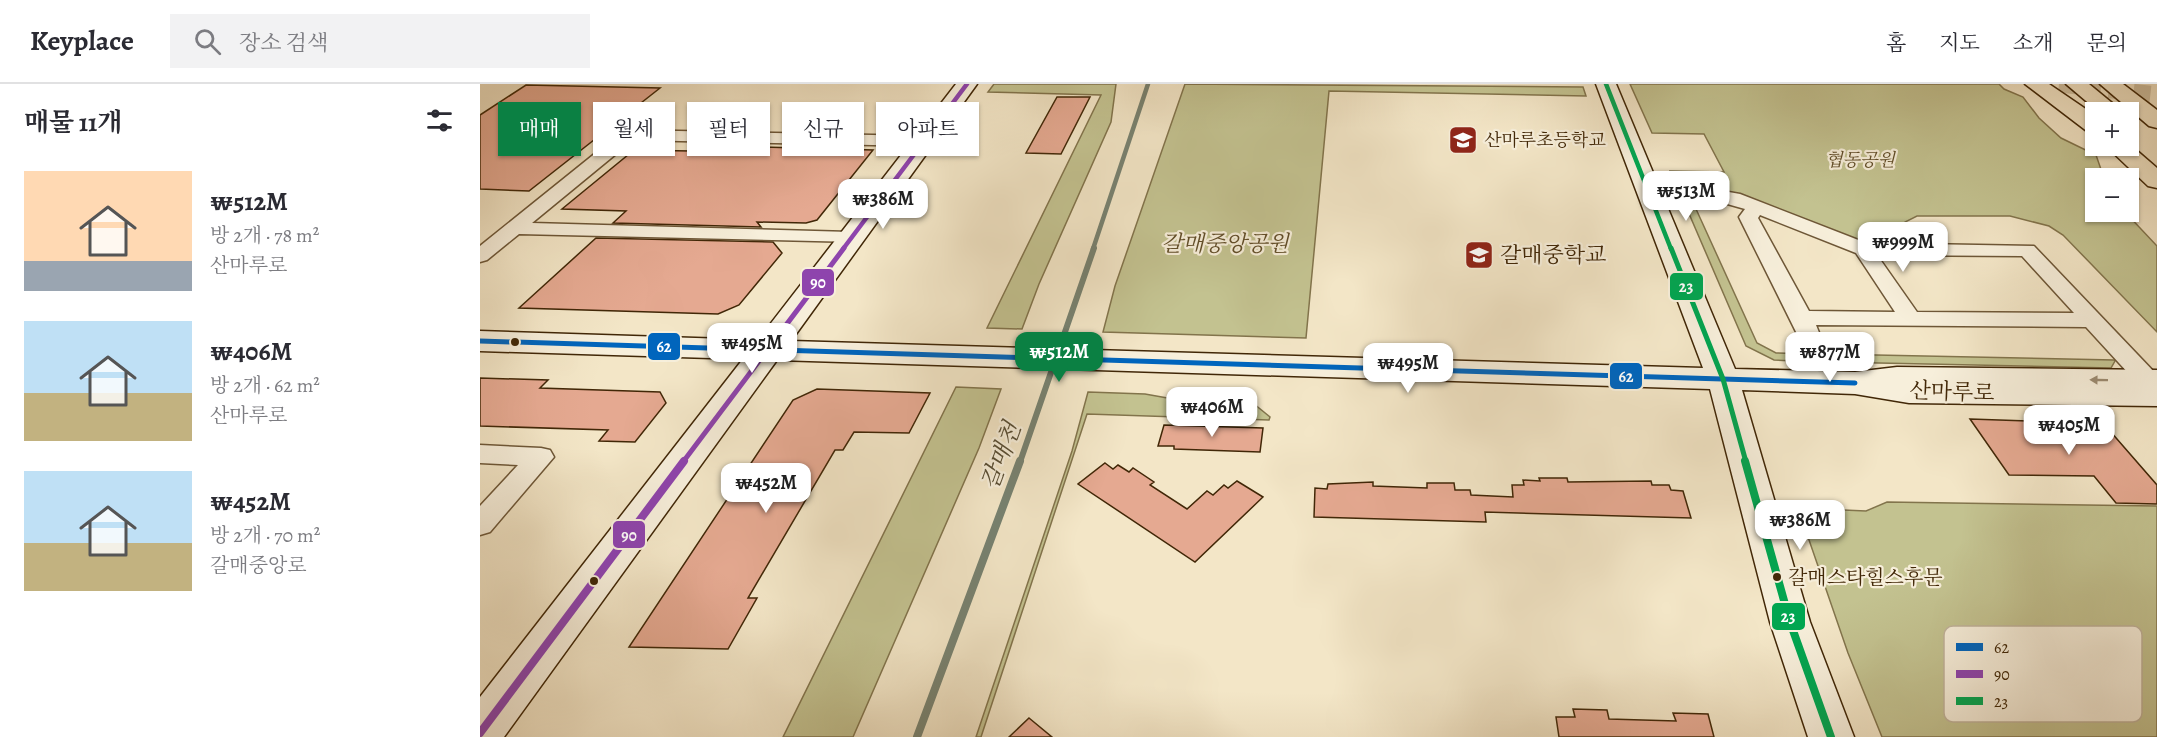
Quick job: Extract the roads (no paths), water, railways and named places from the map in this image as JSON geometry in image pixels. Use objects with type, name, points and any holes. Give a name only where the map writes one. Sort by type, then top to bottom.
[{"type":"highway","points":[[2036,84],[2085,119]]},
{"type":"highway","points":[[2076,84],[2099,102]]},
{"type":"highway","points":[[2110,84],[2157,121]]},
{"type":"highway","points":[[2139,137],[2157,153]]},
{"type":"highway","points":[[2129,156],[2157,181]]},
{"type":"street","points":[[953,102],[967,84]]},
{"type":"street","points":[[1606,84],[1651,191],[1723,379],[1790,622],[1831,737]]},
{"type":"street","points":[[480,256],[629,135],[876,140]]},
{"type":"street","points":[[483,724],[767,350],[911,156]]},
{"type":"street","points":[[1651,191],[1720,194],[1863,249],[2027,250],[2154,386]]},
{"type":"street","points":[[1757,207],[1748,217],[1802,318],[1813,345]]},
{"type":"street","points":[[514,228],[850,238]]},
{"type":"street","points":[[1863,249],[1911,319]]},
{"type":"street","points":[[1802,318],[2091,320]]},
{"type":"street","points":[[480,341],[767,350]]},
{"type":"street","name":"산마루로","points":[[767,350],[1855,383],[1897,378],[2154,386]]},
{"type":"street","points":[[480,454],[541,457],[480,524]]},
{"type":"waterway","name":"갈매천","points":[[1093,249],[1148,84]]},
{"type":"waterway","name":"갈매천","points":[[1020,462],[1094,248]]},
{"type":"waterway","name":"갈매천","points":[[917,737],[1020,461]]},
{"type":"tunnel","points":[[2059,84],[2157,95]]},
{"type":"place","name":"산마루초등학교","points":[[1463,140]]},
{"type":"place","name":"갈매중학교","points":[[1479,255]]},
{"type":"place","name":"갈매스타힐스후문","points":[[1777,577]]},
{"type":"park label","name":"협동공원","points":[[1860,160]]},
{"type":"park label","name":"갈매중앙공원","points":[[1225,244]]}]
